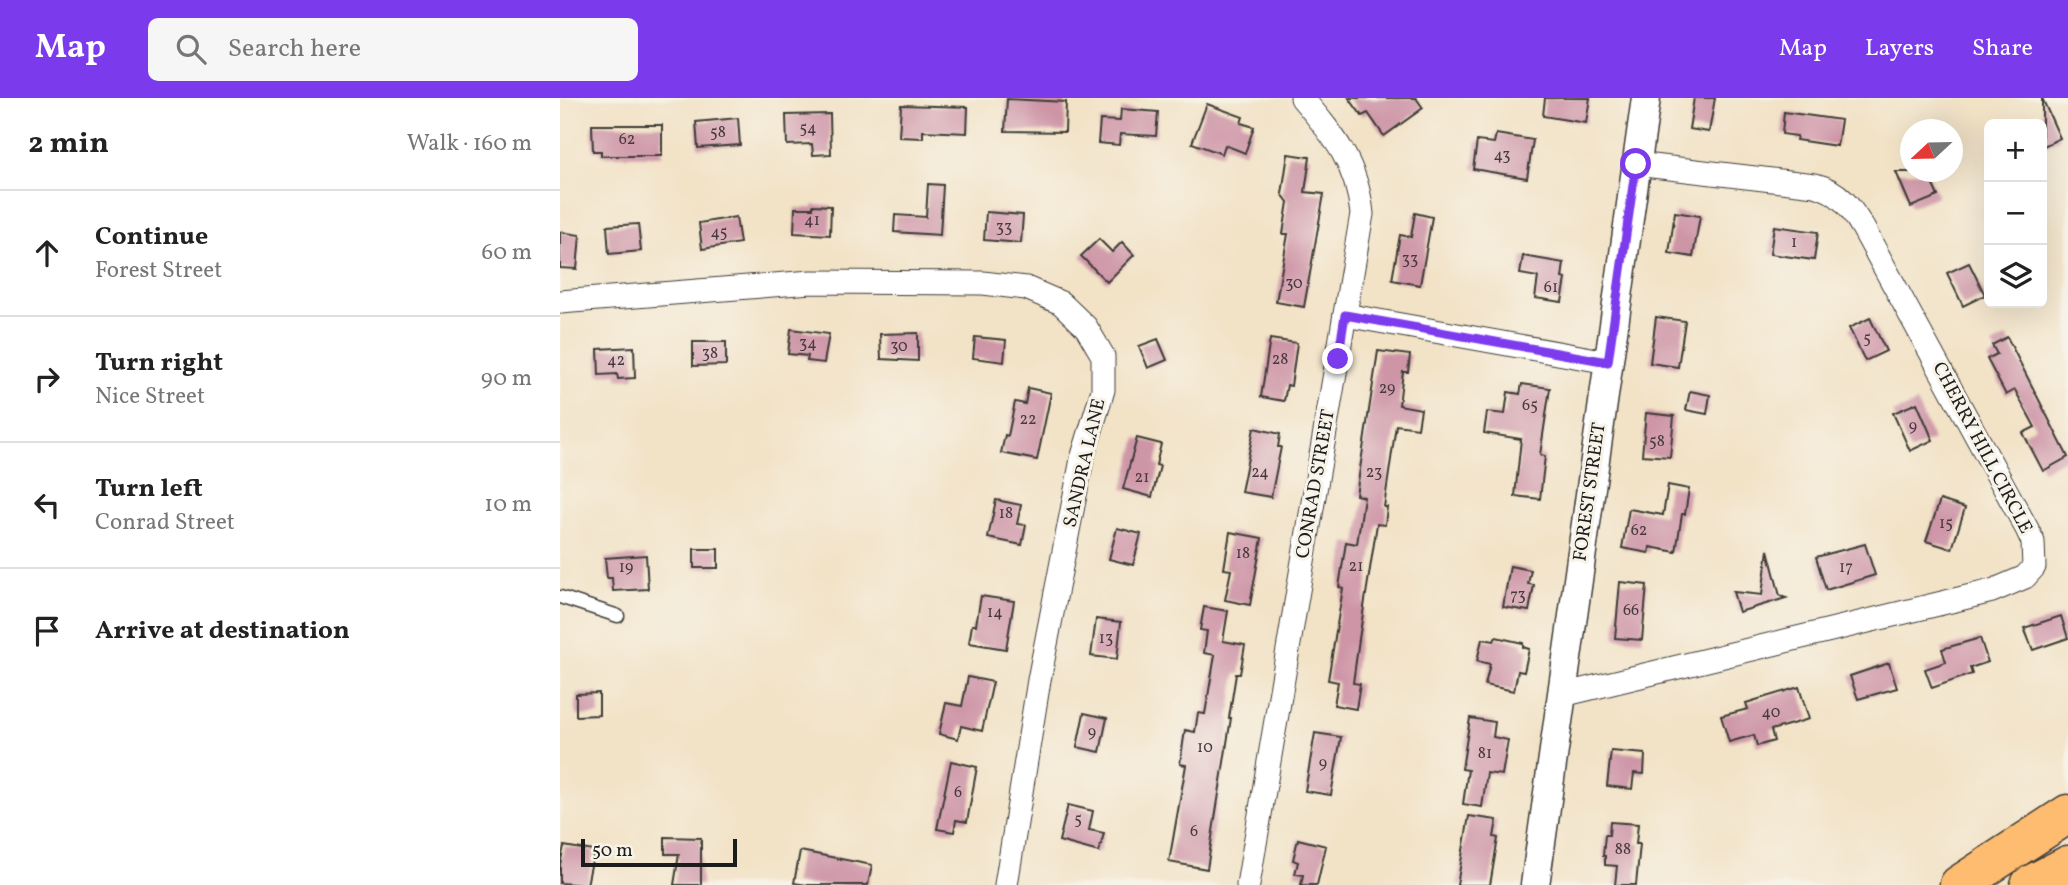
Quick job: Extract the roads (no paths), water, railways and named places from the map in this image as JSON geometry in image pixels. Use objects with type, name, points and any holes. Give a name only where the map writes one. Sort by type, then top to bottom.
[{"type":"highway","points":[[1959,885],[2068,814]]},
{"type":"highway","points":[[2030,885],[2068,864]]},
{"type":"street","name":"CONRAD STREET","points":[[1248,885],[1362,214],[1359,188],[1346,156],[1302,98]]},
{"type":"street","name":"FOREST STREET","points":[[1535,885],[1646,98]]},
{"type":"street","name":"CHERRY HILL CIRCLE","points":[[1562,695],[1992,592],[2025,577],[2034,567],[2033,542],[2027,529],[1863,228],[1839,195],[1832,190],[1815,186],[1636,164]]},
{"type":"street","name":"SANDRA LANE","points":[[560,302],[811,282],[984,283],[1026,288],[1038,293],[1061,303],[1087,327],[1103,356],[1103,390],[1082,459],[1039,680],[1006,885]]},
{"type":"street","points":[[1345,315],[1608,362]]},
{"type":"lane","points":[[560,597],[618,617]]}]
